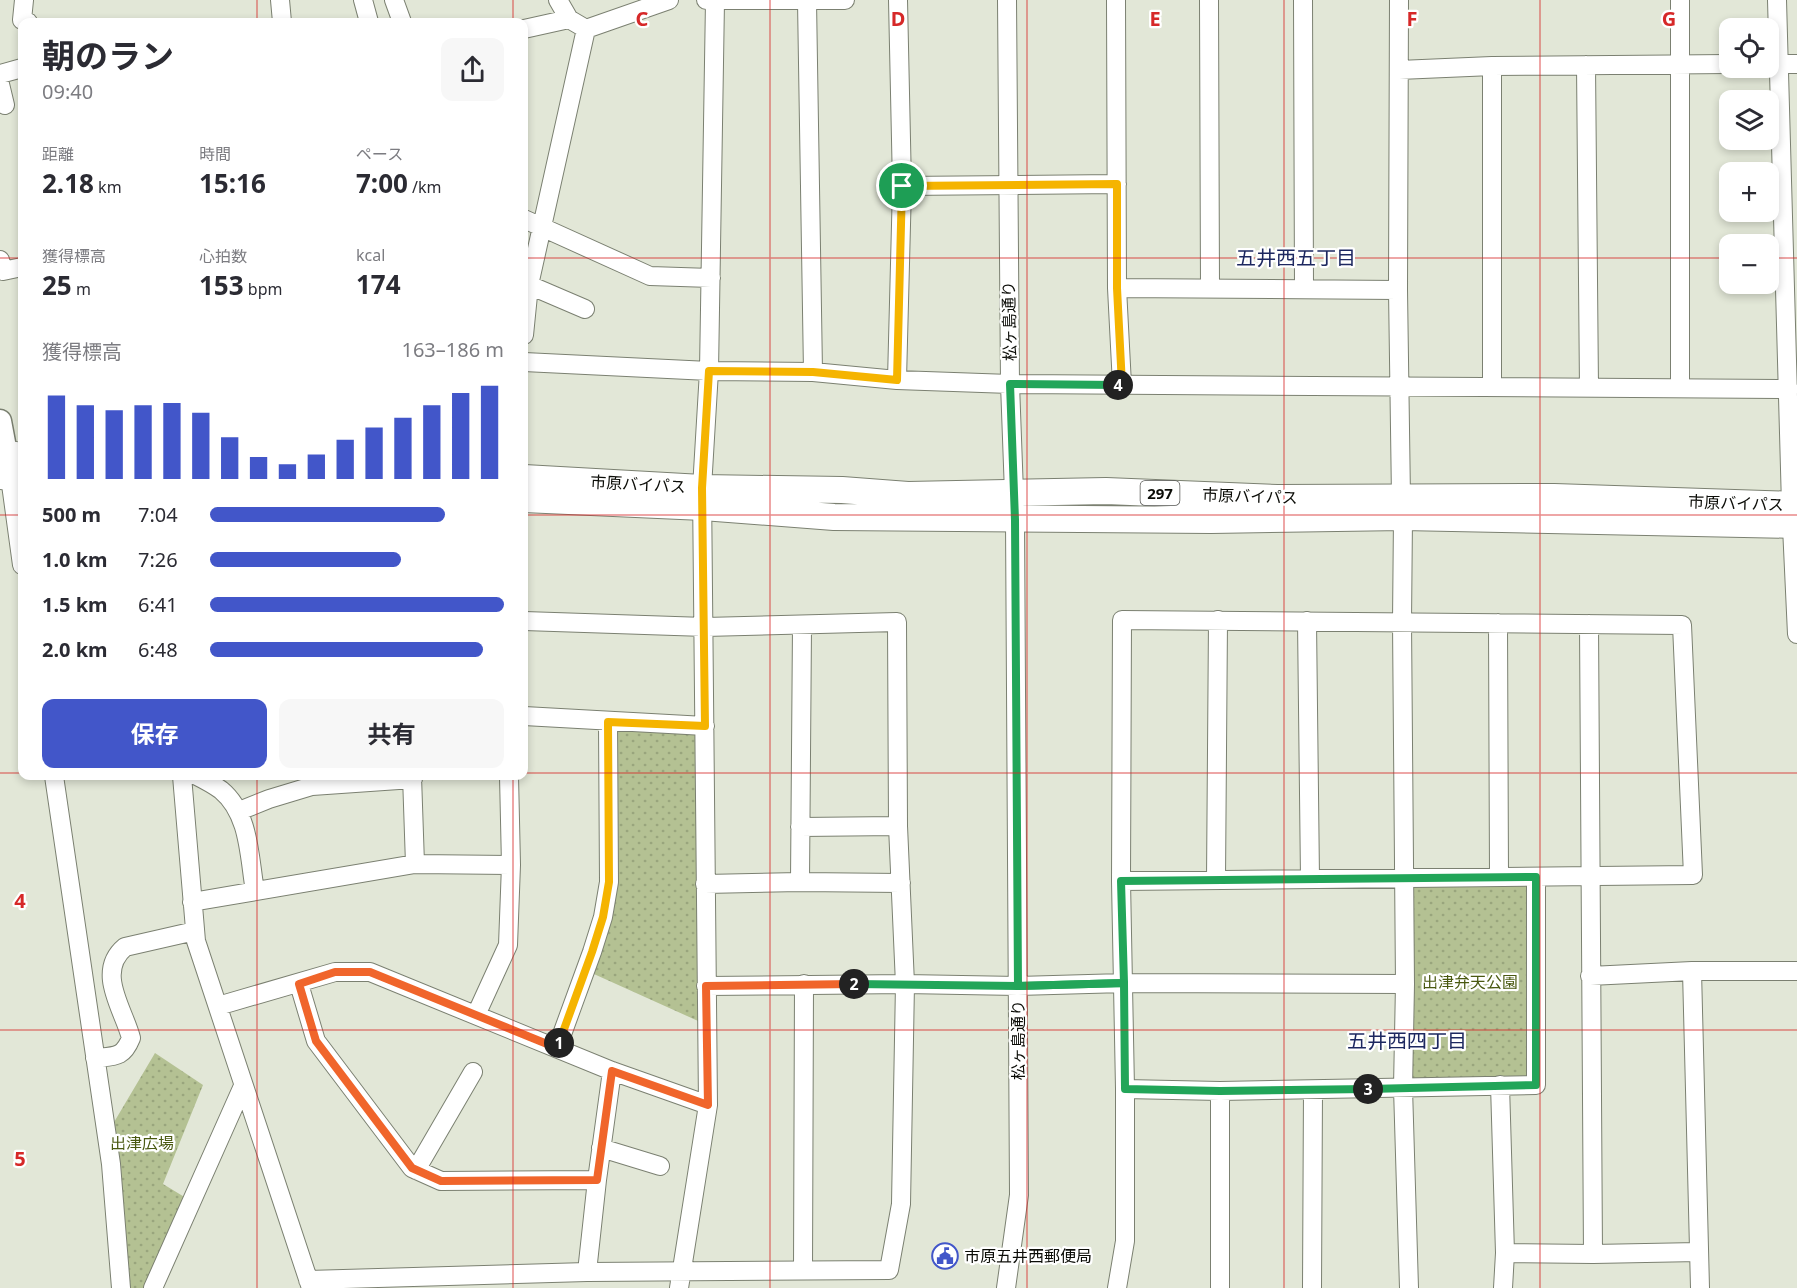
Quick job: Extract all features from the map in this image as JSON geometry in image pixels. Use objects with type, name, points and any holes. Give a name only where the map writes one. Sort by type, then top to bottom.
[{"type":"highway","name":"市原バイパス","points":[[528,478],[703,497],[834,518],[1211,520],[1554,497],[1794,515]]},
{"type":"highway","name":"市原バイパス","points":[[528,499],[703,497],[842,490],[908,495],[1106,491],[1277,498],[1402,508]]},
{"type":"main road","points":[[0,421],[10,466]]},
{"type":"street","points":[[22,18],[24,0]]},
{"type":"street","points":[[280,0],[282,18]]},
{"type":"street","points":[[363,0],[368,18]]},
{"type":"street","points":[[394,0],[401,18]]},
{"type":"street","points":[[558,0],[569,19],[586,29],[669,0]]},
{"type":"street","points":[[705,0],[845,0]]},
{"type":"street","points":[[897,380],[902,186],[898,0]]},
{"type":"street","name":"松ヶ島通り","points":[[1006,1288],[1019,1195],[1015,520],[1010,384],[1007,0]]},
{"type":"street","points":[[1116,0],[1117,288],[1122,385]]},
{"type":"street","points":[[1209,0],[1210,289]]},
{"type":"street","points":[[1303,0],[1304,289]]},
{"type":"street","points":[[1400,0],[1398,290],[1402,508],[1405,984],[1403,1088],[1408,1288]]},
{"type":"street","points":[[1680,0],[1680,388]]},
{"type":"street","points":[[1777,0],[1782,64],[1797,634]]},
{"type":"street","points":[[680,1280],[708,1105],[703,497],[709,371],[716,1]]},
{"type":"street","points":[[807,1],[813,372]]},
{"type":"street","points":[[528,28],[569,19]]},
{"type":"street","points":[[528,278],[542,229],[586,29]]},
{"type":"street","points":[[1400,70],[1492,66],[1719,64]]},
{"type":"street","points":[[1586,65],[1589,388]]},
{"type":"street","points":[[1492,66],[1492,387]]},
{"type":"street","points":[[0,74],[18,69]]},
{"type":"street","points":[[0,84],[5,105]]},
{"type":"street","points":[[902,186],[1117,184]]},
{"type":"street","points":[[528,221],[650,276],[711,278]]},
{"type":"street","points":[[0,260],[3,271],[18,268]]},
{"type":"street","points":[[528,286],[585,309]]},
{"type":"street","points":[[1117,288],[1398,290]]},
{"type":"street","points":[[528,362],[709,371],[813,372],[897,380],[1010,384],[1789,389]]},
{"type":"street","points":[[10,466],[18,532]]},
{"type":"street","points":[[1118,1288],[1125,1241],[1124,983],[1121,881],[1122,620],[1682,625],[1693,875],[1121,881]]},
{"type":"street","points":[[182,780],[196,941],[310,1284],[587,1272],[680,1280],[803,1270],[889,1270],[901,1204],[905,984],[898,826],[897,622],[705,627],[528,621]]},
{"type":"street","points":[[1216,880],[1218,621]]},
{"type":"street","points":[[1307,621],[1310,879]]},
{"type":"street","points":[[1498,623],[1499,877]]},
{"type":"street","points":[[1589,624],[1593,1254]]},
{"type":"street","points":[[800,882],[801,626]]},
{"type":"street","points":[[528,716],[705,726]]},
{"type":"street","points":[[557,1048],[603,917],[609,882],[608,722]]},
{"type":"street","points":[[55,780],[111,1164],[121,1288]]},
{"type":"street","points":[[204,780],[222,791],[239,811],[244,823],[255,891]]},
{"type":"street","points":[[239,811],[269,798],[312,786],[379,780]]},
{"type":"street","points":[[412,780],[415,864]]},
{"type":"street","points":[[476,1015],[508,945],[511,865],[509,780]]},
{"type":"street","points":[[800,827],[898,826]]},
{"type":"street","points":[[192,902],[415,864],[511,865]]},
{"type":"street","points":[[1125,1089],[1220,1091],[1536,1085],[1536,877]]},
{"type":"street","points":[[705,884],[902,883]]},
{"type":"street","points":[[96,1058],[117,1056],[127,1048],[131,1038],[113,990],[111,975],[114,959],[125,947],[195,931]]},
{"type":"street","points":[[1590,976],[1692,971],[1797,971]]},
{"type":"street","points":[[1692,971],[1700,1288]]},
{"type":"street","points":[[218,1006],[335,972],[370,972],[612,1071],[708,1105]]},
{"type":"street","points":[[706,986],[905,984],[1018,986],[1124,983],[1405,984]]},
{"type":"street","points":[[299,984],[316,1041],[412,1168],[441,1181],[597,1180]]},
{"type":"street","points":[[803,1270],[804,984]]},
{"type":"street","points":[[587,1272],[612,1071]]},
{"type":"street","points":[[416,1170],[473,1072]]},
{"type":"street","points":[[1500,1085],[1505,1253],[1503,1288]]},
{"type":"street","points":[[153,1288],[243,1086]]},
{"type":"street","points":[[1312,1288],[1313,1090]]},
{"type":"street","points":[[1220,1091],[1220,1288]]},
{"type":"street","points":[[601,1148],[660,1166]]},
{"type":"street","points":[[1505,1253],[1698,1252]]},
{"type":"green space","points":[[608,722],[705,726],[707,1025],[585,970],[603,917]]},
{"type":"green space","name":"出津弁天公園","points":[[1536,877],[1536,1085],[1403,1088],[1404,878]]},
{"type":"green space","name":"出津広場","points":[[155,1053],[203,1085],[163,1184],[191,1201],[144,1288],[120,1288],[107,1134]]},
{"type":"place","name":"市原五井西郵便局","points":[[945,1256]]},
{"type":"district","name":"五井西五丁目","points":[[1296,257]]},
{"type":"district","name":"五井西四丁目","points":[[1407,1040]]},
{"type":"route","points":[[902,186],[897,380],[813,372],[709,371],[702,488],[705,726],[608,722],[609,882],[603,917],[557,1048],[370,972],[335,972],[299,984],[316,1041],[412,1168],[441,1181],[597,1180],[612,1071],[708,1105],[706,986],[804,984],[1018,986],[1124,983],[1121,881],[1536,877],[1536,1085],[1220,1091],[1125,1089],[1124,983],[1071,984],[1018,986],[1015,520],[1010,384],[1122,385],[1117,288],[1117,184],[902,186]]}]
